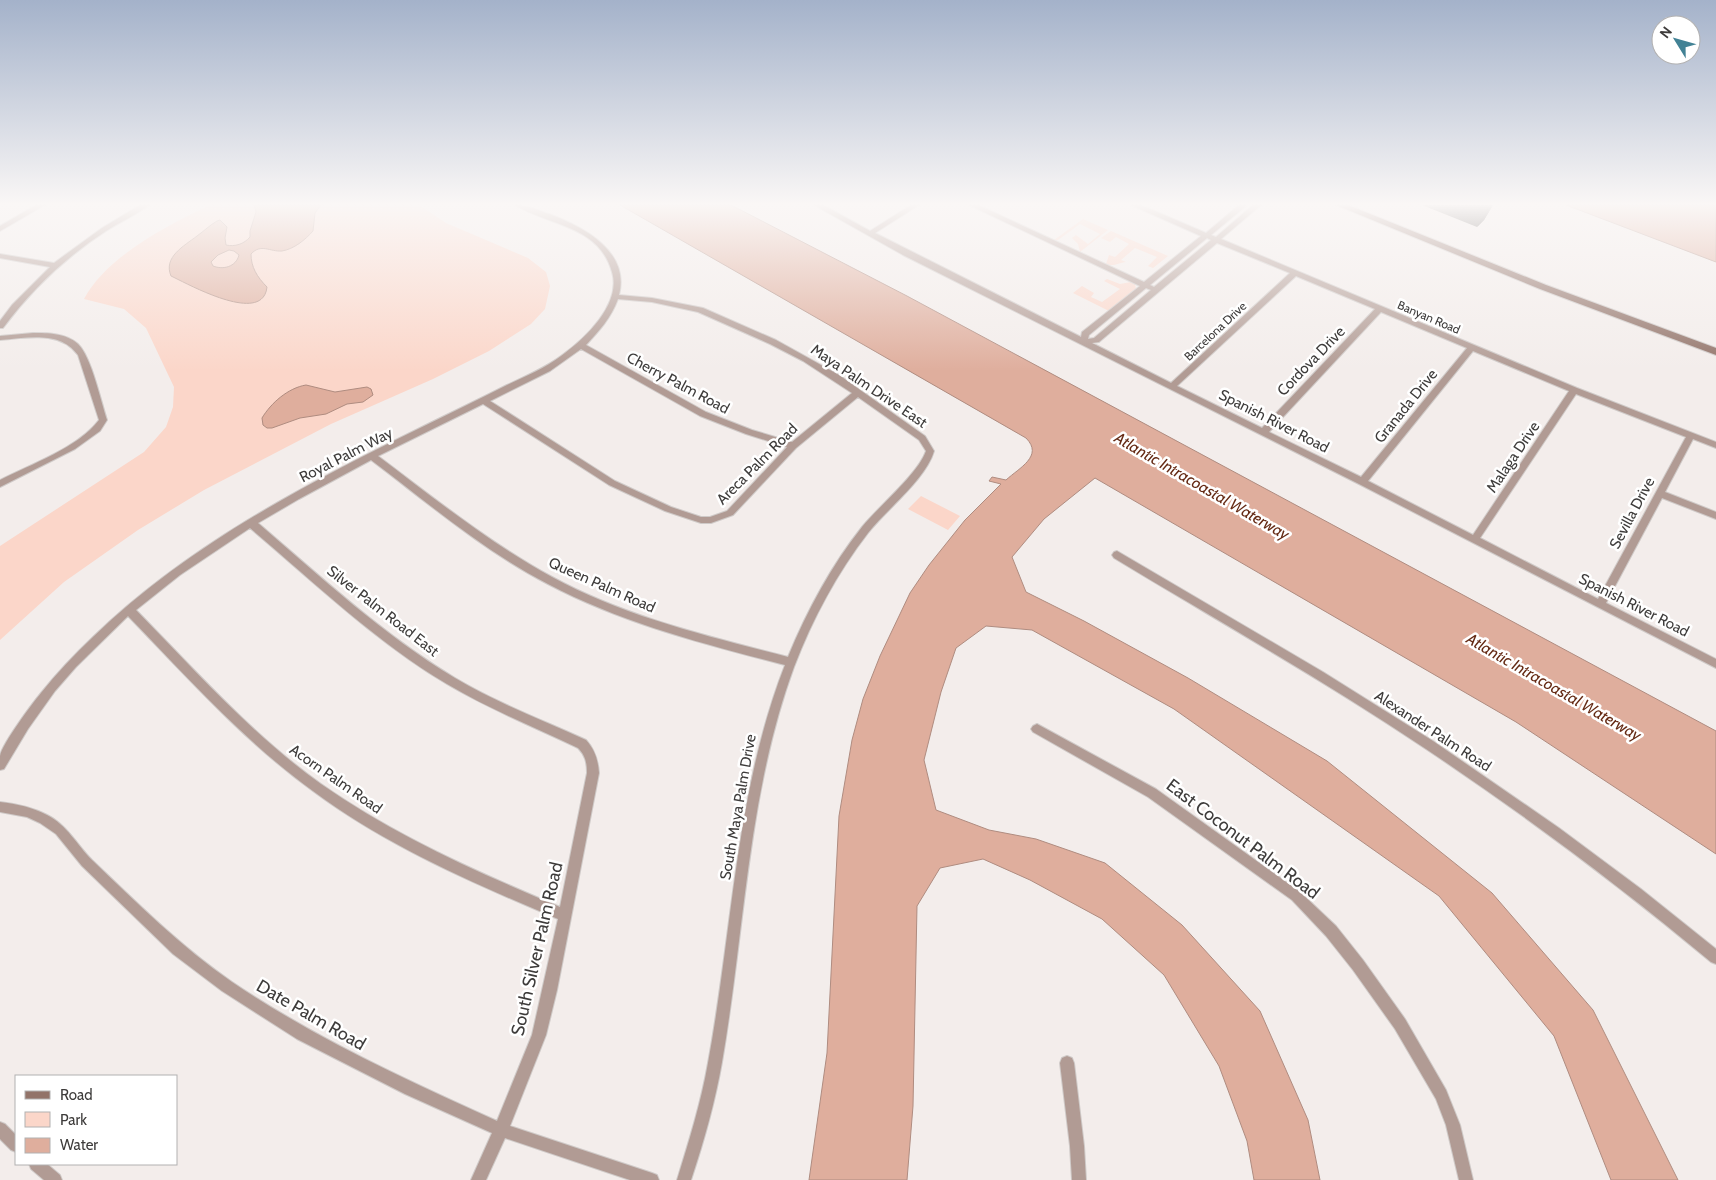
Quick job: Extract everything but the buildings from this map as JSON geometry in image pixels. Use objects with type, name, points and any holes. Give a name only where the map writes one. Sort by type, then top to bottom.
[{"type":"main road","points":[[1476,260],[1716,352]]},
{"type":"street","points":[[24,260],[54,265]]},
{"type":"street","points":[[0,326],[17,303],[61,260]]},
{"type":"street","name":"Royal Palm Way","points":[[0,765],[21,729],[56,681],[96,639],[129,610],[200,556],[251,522],[320,484],[547,369],[582,346],[607,316],[614,297],[617,281],[611,260]]},
{"type":"street","name":"Spanish River Road","points":[[921,260],[1362,482],[1716,664]]},
{"type":"street","points":[[1092,260],[1156,290]]},
{"type":"street","points":[[1177,260],[1085,334],[1084,342],[1096,340],[1192,260]]},
{"type":"street","name":"Banyan Road","points":[[1264,260],[1574,390],[1716,445]]},
{"type":"street","name":"Barcelona Drive","points":[[1172,386],[1295,273]]},
{"type":"street","name":"Maya Palm Drive East","points":[[614,297],[652,300],[700,310],[806,359],[922,438],[928,444],[930,453]]},
{"type":"street","name":"Cordova Drive","points":[[1262,432],[1380,308]]},
{"type":"street","points":[[0,338],[47,336],[68,340],[77,346],[82,355],[103,420],[100,426],[85,438],[0,484]]},
{"type":"street","name":"Cherry Palm Road","points":[[582,346],[703,414],[749,432],[793,446]]},
{"type":"street","name":"Granada Drive","points":[[1362,482],[1472,347]]},
{"type":"street","name":"Malaga Drive","points":[[1474,540],[1574,390]]},
{"type":"street","name":"Areca Palm Road","points":[[484,401],[612,483],[668,509],[701,520],[711,520],[730,513],[793,446],[857,392]]},
{"type":"street","name":"Sevilla Drive","points":[[1600,604],[1691,435]]},
{"type":"street","name":"South Maya Palm Drive","points":[[684,1180],[705,1112],[718,1047],[751,806],[771,720],[791,662],[820,600],[842,563],[876,516],[926,464],[930,453]]},
{"type":"street","name":"Queen Palm Road","points":[[373,457],[491,545],[519,563],[574,593],[646,622],[791,662]]},
{"type":"street","points":[[1660,493],[1716,516]]},
{"type":"street","name":"Silver Palm Road East","points":[[251,522],[370,624],[416,659],[488,701],[577,741],[587,749]]},
{"type":"street","name":"Alexander Palm Road","points":[[1117,555],[1385,716],[1456,763],[1582,851],[1668,917],[1716,957]]},
{"type":"street","name":"Acorn Palm Road","points":[[129,610],[248,730],[316,787],[400,840],[448,865],[565,916]]},
{"type":"street","name":"East Coconut Palm Road","points":[[1037,729],[1152,793],[1296,896],[1331,931],[1400,1024],[1441,1095],[1453,1125],[1466,1180]]},
{"type":"street","name":"South Silver Palm Road","points":[[478,1180],[502,1130],[539,1035],[593,773],[593,762],[587,749]]},
{"type":"street","name":"Date Palm Road","points":[[0,807],[28,812],[44,819],[60,830],[86,862],[178,949],[227,986],[266,1012],[357,1064],[502,1130],[652,1180]]},
{"type":"street","points":[[1067,1063],[1079,1180]]},
{"type":"street","points":[[0,1129],[15,1144]]},
{"type":"street","points":[[37,1165],[55,1180]]},
{"type":"green space","points":[[118,260],[531,260],[546,272],[550,286],[545,309],[531,324],[489,351],[433,379],[331,424],[204,490],[138,530],[64,582],[0,640],[0,546],[144,452],[166,427],[173,407],[174,387],[146,328],[124,309],[84,299],[94,283]]},
{"type":"green space","points":[[1107,260],[1126,262],[1114,265],[1106,264]]},
{"type":"green space","points":[[1154,260],[1163,260],[1153,268],[1148,266]]},
{"type":"green space","points":[[1107,279],[1120,284],[1131,282],[1135,284],[1136,289],[1109,311],[1073,293],[1082,286],[1094,293],[1091,297],[1102,302],[1120,289],[1104,281]]},
{"type":"green space","points":[[921,496],[960,516],[948,530],[908,509]]},
{"type":"water","points":[[171,260],[213,260],[211,262],[213,266],[221,268],[232,265],[236,260],[252,260],[255,272],[267,287],[262,298],[253,303],[239,303],[208,293],[171,276]]},
{"type":"water","name":"Atlantic Intracoastal Waterway","points":[[716,260],[838,260],[1716,731],[1716,854],[1516,722],[1095,478],[1044,519],[1012,557],[1026,592],[1084,621],[1188,678],[1327,761],[1492,893],[1593,1010],[1678,1180],[1611,1180],[1554,1036],[1439,896],[1174,709],[1032,630],[986,626],[956,648],[941,692],[924,760],[936,810],[989,830],[1036,839],[1105,863],[1182,925],[1260,1011],[1308,1120],[1320,1180],[1254,1180],[1247,1141],[1219,1066],[1164,975],[1102,919],[1030,880],[983,859],[940,868],[917,906],[913,1106],[907,1180],[809,1180],[827,1053],[839,816],[852,740],[863,699],[880,656],[910,593],[929,565],[965,520],[1001,484],[989,481],[992,477],[1006,480],[1028,461],[1032,450],[1031,444],[1026,438]]},
{"type":"water","points":[[306,385],[335,392],[367,387],[371,389],[373,395],[363,402],[347,404],[326,414],[300,418],[272,428],[267,428],[263,425],[262,418],[275,402],[293,389]]}]
